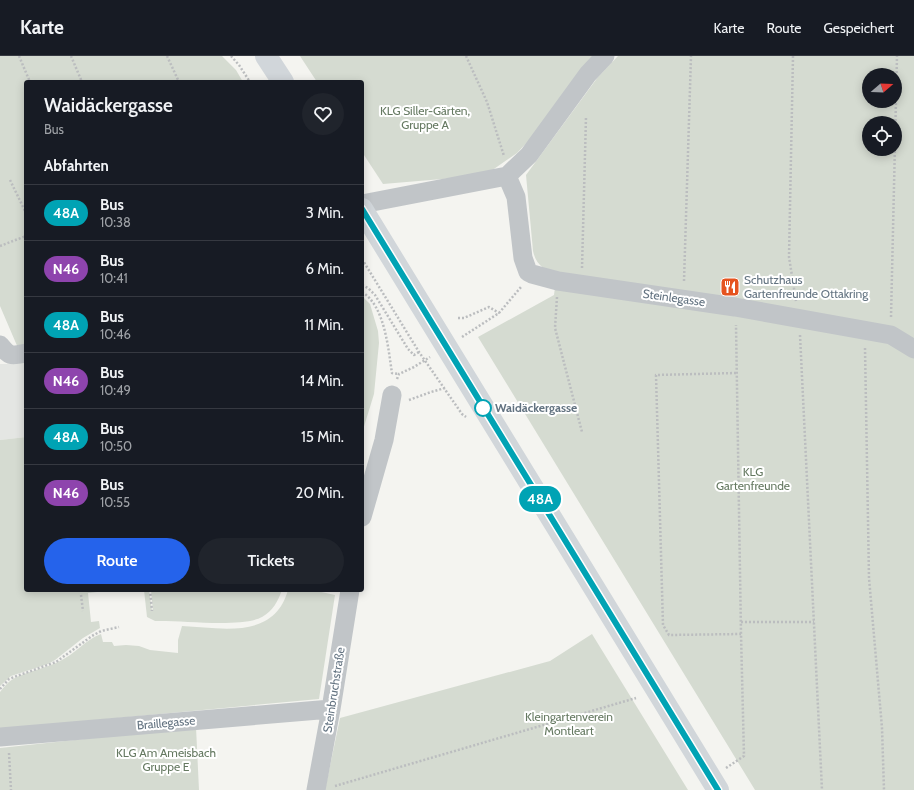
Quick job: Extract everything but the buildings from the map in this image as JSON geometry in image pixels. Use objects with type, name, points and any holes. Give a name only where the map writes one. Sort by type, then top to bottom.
[{"type":"main road","points":[[266,56],[282,80]]},
{"type":"main road","points":[[364,211],[718,790]]},
{"type":"street","points":[[254,56],[273,80]]},
{"type":"street","points":[[364,204],[507,176],[530,155],[588,74],[605,56]]},
{"type":"street","points":[[507,176],[516,197],[524,262],[528,272],[532,274]]},
{"type":"street","name":"Steinlegasse","points":[[532,274],[558,281],[799,317],[891,335],[914,349]]},
{"type":"street","points":[[0,345],[10,356],[24,353]]},
{"type":"street","points":[[364,510],[384,440],[399,398]]},
{"type":"street","name":"Steinbruchstraße","points":[[322,789],[331,709],[350,592]]},
{"type":"street","name":"Braillegasse","points":[[5,736],[331,709]]},
{"type":"path","points":[[19,56],[29,80]]},
{"type":"path","points":[[71,56],[81,80]]},
{"type":"path","points":[[167,56],[178,80]]},
{"type":"path","points":[[231,56],[249,80]]},
{"type":"path","points":[[466,56],[487,102],[503,150],[507,176]]},
{"type":"path","points":[[683,299],[691,56]]},
{"type":"path","points":[[793,56],[789,257],[799,317],[822,790]]},
{"type":"path","points":[[891,335],[898,56]]},
{"type":"path","points":[[581,284],[586,117]]},
{"type":"path","points":[[10,180],[24,209]]},
{"type":"path","points":[[0,246],[24,237]]},
{"type":"path","points":[[364,262],[419,352],[462,414],[468,419]]},
{"type":"path","points":[[494,317],[532,274]]},
{"type":"path","points":[[558,281],[556,328],[582,432]]},
{"type":"path","points":[[364,286],[376,295],[408,349],[414,355],[419,352]]},
{"type":"path","points":[[364,293],[374,304],[387,338],[392,373],[399,374]]},
{"type":"path","points":[[458,318],[464,318],[489,307],[498,313]]},
{"type":"path","points":[[733,763],[744,756],[740,634],[735,307]]},
{"type":"path","points":[[871,346],[865,346],[869,578],[882,728],[884,790]]},
{"type":"path","points":[[736,373],[656,375],[663,625],[669,635],[740,634]]},
{"type":"path","points":[[399,398],[445,388]]},
{"type":"path","points":[[150,592],[152,611]]},
{"type":"path","points":[[81,595],[83,611]]},
{"type":"path","points":[[741,622],[814,622]]},
{"type":"path","points":[[0,689],[9,679],[14,676],[56,662],[92,636],[101,631],[119,627]]},
{"type":"path","points":[[322,789],[636,698]]},
{"type":"path","points":[[5,736],[11,790]]},
{"type":"shaded area","points":[[24,361],[24,437],[0,440],[0,364]]},
{"type":"green space","points":[[0,56],[222,56],[236,70],[242,80],[24,80],[24,346],[18,348],[0,306]]},
{"type":"green space","name":"KLG Siller-Gärten, Gruppe A","points":[[300,56],[596,56],[535,134],[517,153],[491,171],[466,177],[383,184],[364,155],[364,80],[316,80]]},
{"type":"green space","points":[[618,56],[914,56],[914,344],[557,277],[545,270],[534,256],[526,175],[598,77]]},
{"type":"green space","name":"KLG Gartenfreunde","points":[[555,287],[886,338],[914,351],[914,790],[755,790],[478,337],[554,295]]},
{"type":"green space","points":[[364,298],[370,304],[378,331],[379,343],[374,394],[364,426]]},
{"type":"green space","points":[[24,437],[24,592],[97,592],[88,593],[91,622],[99,621],[100,628],[83,638],[55,660],[48,664],[11,676],[0,686],[0,440]]},
{"type":"green space","points":[[144,592],[149,592],[153,611],[151,592],[281,592],[275,605],[269,612],[262,617],[253,620],[210,623],[155,621],[147,617]]},
{"type":"green space","points":[[287,592],[322,592],[335,595],[319,699],[0,729],[0,692],[8,683],[18,676],[60,661],[85,643],[101,634],[103,642],[112,642],[114,646],[139,646],[150,650],[178,653],[178,640],[182,626],[229,629],[245,628],[259,624],[271,617],[281,606]]},
{"type":"green space","name":"Kleingartenverein Montleart","points":[[592,634],[688,790],[325,790],[340,718],[550,661]]},
{"type":"green space","name":"KLG Am Ameisbach Gruppe E","points":[[196,727],[199,790],[0,790],[0,748]]},
{"type":"bus line","name":"48A","points":[[364,212],[718,790]]},
{"type":"place","name":"Schutzhaus Gartenfreunde Ottakring","points":[[730,287]]},
{"type":"place","name":"Waidäckergasse","points":[[483,408]]}]
